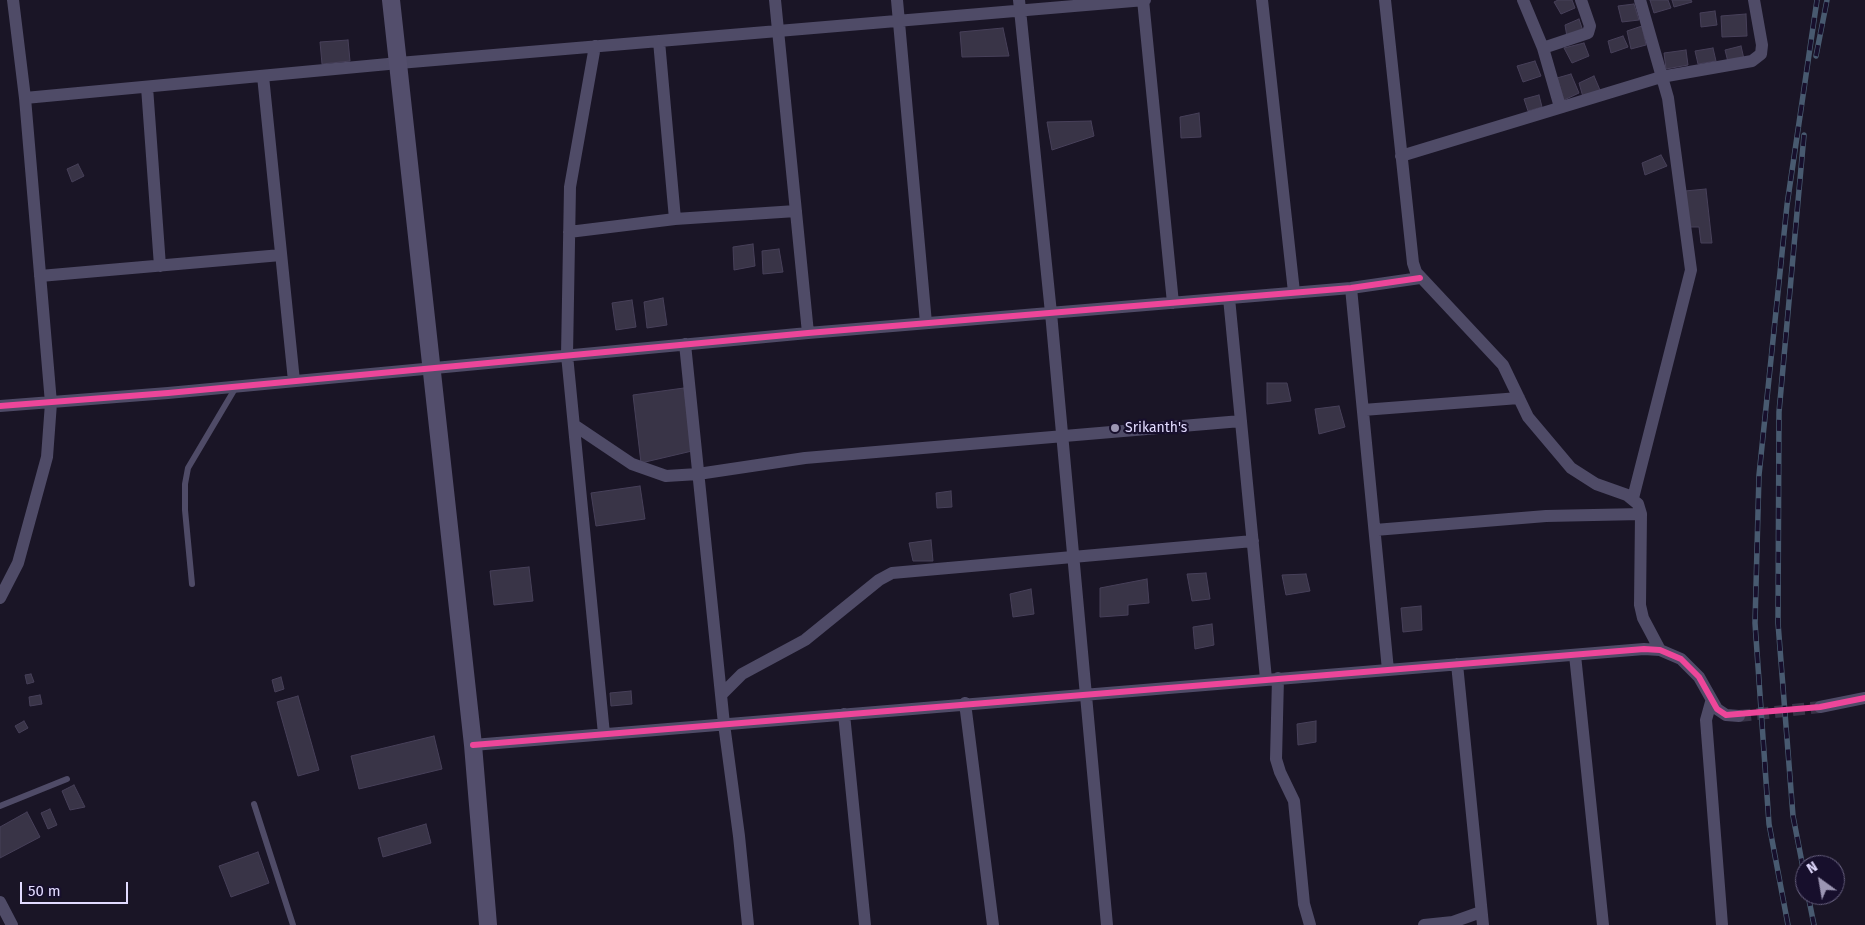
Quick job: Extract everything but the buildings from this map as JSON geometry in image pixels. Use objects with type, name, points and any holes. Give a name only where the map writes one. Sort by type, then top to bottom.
[{"type":"main road","points":[[392,0],[473,745],[488,925]]},
{"type":"street","points":[[0,598],[18,563],[47,457],[51,403],[25,98],[13,0]]},
{"type":"street","points":[[775,0],[808,333]]},
{"type":"street","points":[[897,0],[926,323]]},
{"type":"street","points":[[25,98],[778,30],[900,22],[1020,6],[1143,0],[1173,303]]},
{"type":"street","points":[[1262,0],[1294,292]]},
{"type":"street","points":[[1385,0],[1413,263],[1420,278],[1469,327],[1503,365],[1528,417],[1571,468],[1596,484],[1633,498]]},
{"type":"street","points":[[1523,0],[1543,48],[1560,107]]},
{"type":"street","points":[[1543,48],[1588,33],[1590,26],[1581,0]]},
{"type":"street","points":[[1640,0],[1668,98],[1691,270],[1633,498],[1641,514],[1640,605],[1643,618],[1660,650]]},
{"type":"street","points":[[1401,156],[1661,77],[1757,58],[1761,54],[1762,45],[1754,0]]},
{"type":"street","points":[[1020,6],[1051,313],[1107,925]]},
{"type":"street","points":[[659,41],[676,219]]},
{"type":"street","points":[[594,46],[571,176],[567,355],[604,734]]},
{"type":"street","points":[[263,76],[294,381]]},
{"type":"street","points":[[147,87],[160,266]]},
{"type":"street","points":[[569,232],[676,219],[796,211]]},
{"type":"street","points":[[40,276],[281,255]]},
{"type":"street","points":[[0,406],[236,387],[808,333],[1352,288],[1420,278]]},
{"type":"street","points":[[1352,288],[1388,670]]},
{"type":"street","points":[[1229,298],[1253,541],[1272,679],[1276,759],[1294,801],[1304,904],[1310,925]]},
{"type":"street","points":[[685,344],[724,724],[739,836],[748,925]]},
{"type":"street","points":[[1363,410],[1519,398]]},
{"type":"street","points":[[574,425],[641,469],[666,476],[698,474],[804,458],[1241,421]]},
{"type":"street","points":[[1375,530],[1546,516],[1641,514]]},
{"type":"street","points":[[721,696],[742,674],[805,640],[884,576],[901,571],[1253,541]]},
{"type":"street","points":[[473,745],[1085,693],[1660,650],[1673,654],[1691,668],[1699,677],[1711,702],[1723,714],[1738,716]]},
{"type":"street","points":[[1575,655],[1603,925]]},
{"type":"street","points":[[1457,664],[1483,925]]},
{"type":"street","points":[[1820,707],[1865,698]]},
{"type":"street","points":[[1711,702],[1706,720],[1722,925]]},
{"type":"street","points":[[965,703],[993,925]]},
{"type":"street","points":[[844,714],[865,925]]},
{"type":"street","points":[[1,907],[12,925]]},
{"type":"street","points":[[1424,925],[1453,922],[1481,912]]},
{"type":"lane","points":[[192,584],[185,510],[185,484],[188,468],[236,387]]},
{"type":"lane","points":[[0,806],[67,779]]},
{"type":"lane","points":[[254,804],[293,925]]},
{"type":"tunnel","points":[[1739,716],[1820,707]]},
{"type":"railway","points":[[1788,925],[1769,824],[1755,623],[1759,475],[1787,205],[1817,0]]},
{"type":"railway","points":[[1816,56],[1827,0]]},
{"type":"railway","points":[[1801,855],[1793,816],[1778,623],[1779,412],[1804,135]]},
{"type":"railway","points":[[1810,905],[1814,925]]},
{"type":"cycle path","points":[[0,406],[168,393],[808,333],[1351,288],[1420,278]]},
{"type":"cycle path","points":[[473,745],[1644,649],[1660,650],[1681,659],[1699,677],[1717,709],[1726,715],[1820,707],[1865,698]]},
{"type":"place","name":"Srikanth's","points":[[1115,428]]}]
